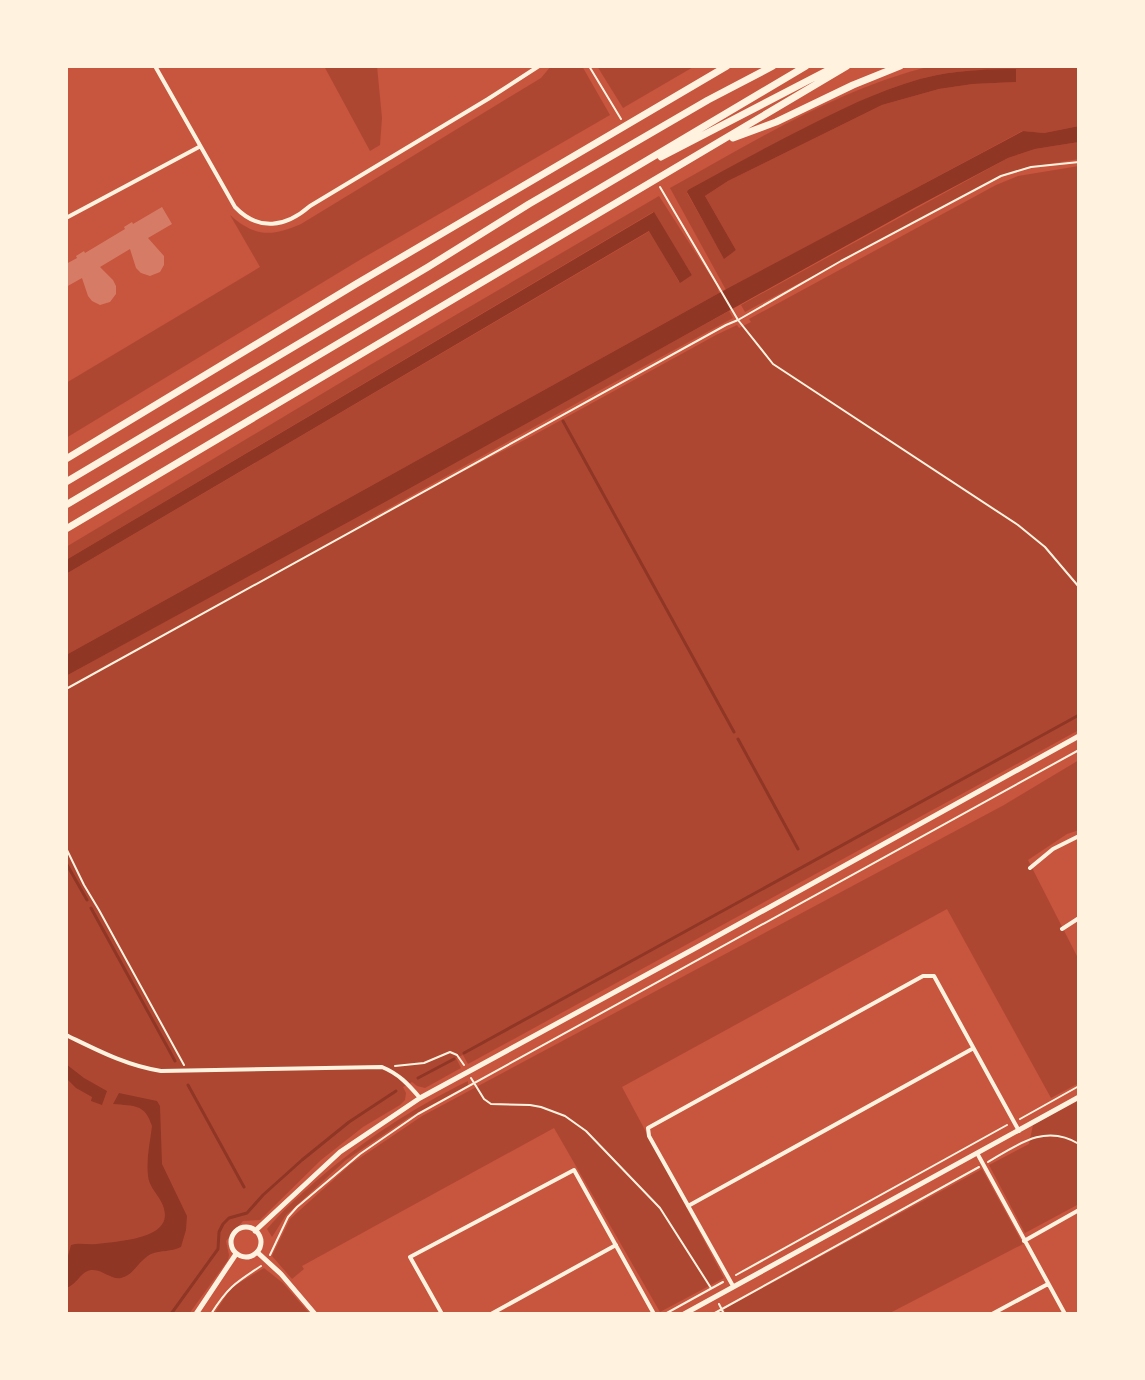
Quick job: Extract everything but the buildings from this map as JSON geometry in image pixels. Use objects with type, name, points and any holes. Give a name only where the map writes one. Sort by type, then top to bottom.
[{"type":"highway","points":[[683,91],[716,66]]},
{"type":"highway","points":[[66,459],[727,66]]},
{"type":"highway","points":[[66,482],[640,140],[773,66]]},
{"type":"highway","points":[[647,162],[806,66]]},
{"type":"highway","points":[[66,505],[616,179],[836,66]]},
{"type":"highway","points":[[66,529],[847,66]]},
{"type":"highway","points":[[717,144],[776,122],[900,66]]},
{"type":"street","points":[[155,66],[228,197],[245,217],[270,224],[293,219],[539,66]]},
{"type":"street","points":[[66,218],[199,147]]},
{"type":"street","points":[[255,1231],[340,1152],[420,1098],[1079,736]]},
{"type":"street","points":[[1030,868],[1053,849],[1079,836]]},
{"type":"street","points":[[1062,929],[1079,918]]},
{"type":"street","points":[[733,1286],[649,1136],[648,1128],[923,976],[934,976],[1019,1131]]},
{"type":"street","points":[[66,1035],[142,1068],[171,1072],[382,1067],[404,1079],[420,1098]]},
{"type":"street","points":[[688,1206],[972,1049]]},
{"type":"street","points":[[684,1314],[1079,1097]]},
{"type":"street","points":[[977,1153],[1065,1314]]},
{"type":"street","points":[[442,1314],[410,1257],[572,1170],[576,1172],[654,1314]]},
{"type":"street","points":[[1024,1241],[1079,1210]]},
{"type":"street","points":[[240,1229],[255,1231],[261,1243],[257,1252],[249,1257],[236,1254],[231,1245],[233,1235],[240,1229]]},
{"type":"street","points":[[491,1314],[616,1245]]},
{"type":"street","points":[[257,1252],[315,1314]]},
{"type":"street","points":[[196,1314],[236,1254]]},
{"type":"street","points":[[992,1314],[1048,1284]]},
{"type":"path","points":[[589,66],[594,73]]},
{"type":"path","points":[[66,689],[841,261],[1001,176],[1031,167],[1079,162]]},
{"type":"path","points":[[699,252],[738,320],[765,356],[780,369],[1018,525],[1045,547],[1079,587]]},
{"type":"path","points":[[211,1314],[233,1284],[266,1260],[288,1217],[385,1135],[1079,750]]},
{"type":"path","points":[[66,848],[186,1072]]},
{"type":"path","points":[[382,1067],[417,1065],[450,1052],[457,1055],[484,1099],[491,1104],[541,1107],[565,1116],[586,1131],[660,1208],[724,1314]]},
{"type":"path","points":[[665,1314],[1079,1086]]},
{"type":"path","points":[[713,1314],[1015,1145],[1037,1136],[1057,1136],[1079,1144]]},
{"type":"shaded area","points":[[324,66],[377,66],[382,118],[380,145],[370,151]]},
{"type":"shaded area","points":[[551,66],[582,66],[610,115],[363,258],[66,438],[66,383],[260,267],[230,215],[247,228],[264,233],[301,224],[541,78]]},
{"type":"shaded area","points":[[597,66],[695,66],[623,108]]},
{"type":"shaded area","points":[[931,66],[1079,66],[1079,126],[1044,133],[1022,131],[726,290],[670,188],[797,118],[896,76]],"holes":[[[1016,69],[1015,82],[939,89],[882,105],[728,181],[705,196],[736,250],[724,258],[687,193],[800,130],[905,83],[947,73]]]},
{"type":"shaded area","points":[[1016,69],[1016,82],[939,89],[882,105],[728,181],[705,196],[736,250],[724,259],[687,192],[796,132],[889,89],[947,73]]},
{"type":"shaded area","points":[[1079,126],[1079,142],[1035,149],[1008,158],[66,676],[66,655],[719,293],[1023,131],[1044,133]]},
{"type":"shaded area","points":[[1079,142],[1079,159],[1002,175],[745,312],[741,305],[1008,158],[1035,149]]},
{"type":"shaded area","points":[[1079,166],[1079,730],[468,1064],[463,1055],[456,1058],[461,1068],[425,1088],[412,1082],[403,1087],[405,1100],[400,1105],[363,1127],[321,1160],[260,1220],[243,1221],[226,1241],[228,1260],[189,1314],[66,1314],[66,676],[729,311],[733,318],[346,532],[532,436],[716,335],[751,322],[749,319],[996,185],[1018,176]]},
{"type":"shaded area","points":[[659,196],[719,293],[66,655],[66,574],[650,231],[679,282],[692,275],[653,212],[66,560],[66,547]]},
{"type":"shaded area","points":[[654,212],[692,275],[680,283],[649,231],[66,574],[66,560]]},
{"type":"shaded area","points":[[1079,760],[1079,830],[1067,834],[1028,860],[1079,960],[1079,1083],[1051,1098],[947,909],[622,1087],[724,1278],[660,1312],[554,1128],[302,1266],[304,1269],[292,1279],[272,1256],[290,1219],[351,1164],[422,1116],[1004,805]]},
{"type":"shaded area","points":[[66,1064],[107,1091],[102,1105],[91,1101],[92,1097],[66,1078]]},
{"type":"shaded area","points":[[468,1081],[468,1085],[408,1118],[346,1160],[286,1215],[272,1237],[267,1229],[273,1222],[334,1166],[389,1126]]},
{"type":"shaded area","points":[[119,1093],[157,1101],[160,1106],[162,1164],[187,1216],[186,1230],[181,1247],[151,1254],[126,1276],[117,1278],[91,1270],[66,1288],[66,1263],[71,1245],[141,1237],[156,1231],[164,1221],[163,1207],[148,1176],[152,1126],[142,1110],[113,1104]]},
{"type":"shaded area","points":[[1079,1100],[1079,1204],[1025,1233],[989,1165],[1029,1144],[1033,1125]]},
{"type":"shaded area","points":[[982,1169],[1023,1244],[888,1314],[726,1314],[724,1309]]},
{"type":"shaded area","points":[[264,1268],[283,1283],[310,1314],[214,1314],[231,1288]]},
{"type":"waterway","points":[[563,421],[734,732]]},
{"type":"waterway","points":[[464,1053],[1079,715]]},
{"type":"waterway","points":[[738,739],[798,849]]},
{"type":"waterway","points":[[66,863],[87,900]]},
{"type":"waterway","points":[[91,908],[175,1061]]},
{"type":"waterway","points":[[418,1078],[454,1059]]},
{"type":"waterway","points":[[188,1085],[244,1187]]},
{"type":"waterway","points":[[171,1314],[218,1249],[219,1232],[229,1218],[247,1213],[302,1160],[349,1122],[396,1091]]}]
